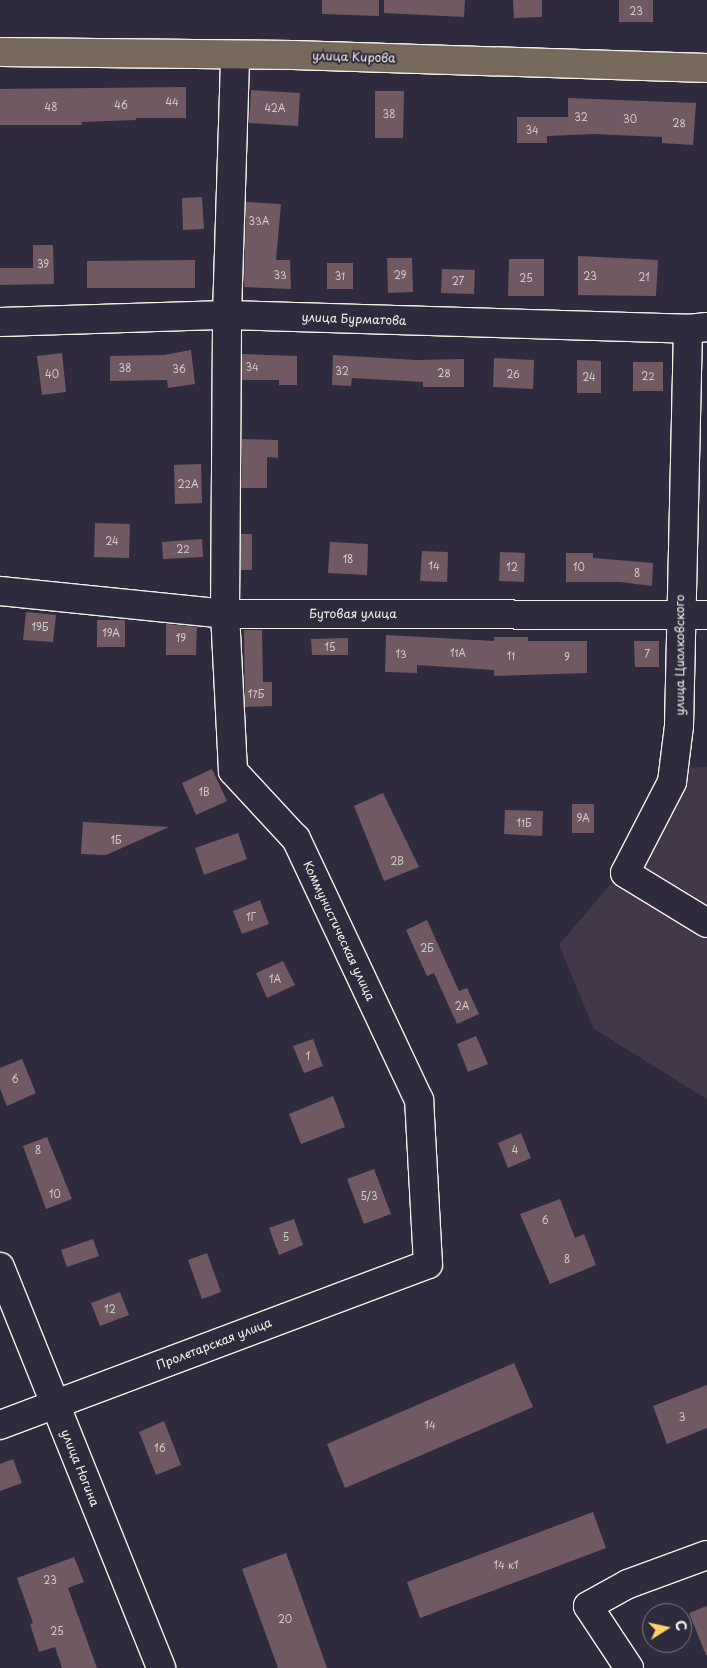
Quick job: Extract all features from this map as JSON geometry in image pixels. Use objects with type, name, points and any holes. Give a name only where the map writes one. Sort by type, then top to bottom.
[{"type":"main road","name":"улица Кирова","points":[[0,52],[236,56],[293,55],[707,68]]},
{"type":"street","name":"Коммунистическая улица","points":[[236,56],[227,315],[225,614],[233,771],[296,839],[419,1100],[428,1264]]},
{"type":"street","name":"улица Бурматова","points":[[0,322],[227,315],[697,328]]},
{"type":"street","name":"улица Циолковского","points":[[697,328],[679,613],[679,726],[672,782],[625,873],[707,923]]},
{"type":"street","name":"Бутовая улица","points":[[0,591],[225,614],[679,613],[707,615]]},
{"type":"street","name":"Пролетарская улица","points":[[0,1425],[428,1264]]},
{"type":"street","name":"улица Ногина","points":[[0,1267],[161,1668]]},
{"type":"street","points":[[629,1668],[588,1606],[628,1584],[707,1555]]},
{"type":"shaded area","points":[[707,767],[707,1099],[594,1029],[559,945],[621,872],[677,768]]},
{"type":"building","points":[[322,0],[379,0],[379,16],[322,14]]},
{"type":"building","points":[[384,0],[465,0],[464,17],[384,13]]},
{"type":"building","points":[[513,0],[542,0],[542,17],[514,18]]},
{"type":"building","points":[[619,0],[653,0],[653,22],[619,22]]},
{"type":"building","points":[[186,87],[186,118],[136,118],[136,120],[82,122],[82,125],[0,125],[0,89]]},
{"type":"building","points":[[251,90],[300,93],[298,126],[249,123]]},
{"type":"building","points":[[375,91],[404,91],[403,138],[375,138]]},
{"type":"building","points":[[568,98],[696,103],[693,145],[662,143],[662,137],[594,134],[547,136],[547,143],[517,143],[517,117],[568,117]]},
{"type":"building","points":[[202,197],[204,229],[183,230],[182,198]]},
{"type":"building","points":[[246,202],[281,204],[276,260],[290,260],[291,289],[244,287]]},
{"type":"building","points":[[33,245],[53,245],[54,284],[0,285],[0,268],[33,268]]},
{"type":"building","points":[[578,256],[658,260],[656,296],[578,295]]},
{"type":"building","points":[[387,258],[412,258],[413,292],[388,293]]},
{"type":"building","points":[[509,259],[544,259],[544,296],[508,296]]},
{"type":"building","points":[[195,260],[195,288],[87,288],[87,261]]},
{"type":"building","points":[[327,263],[353,263],[353,289],[327,289]]},
{"type":"building","points":[[442,269],[475,270],[474,294],[441,293]]},
{"type":"building","points":[[191,350],[195,384],[168,388],[167,380],[110,381],[110,356],[164,355]]},
{"type":"building","points":[[62,353],[66,392],[42,395],[37,356]]},
{"type":"building","points":[[242,354],[297,356],[297,385],[279,385],[279,380],[242,380]]},
{"type":"building","points":[[333,355],[416,360],[464,359],[464,387],[423,387],[423,382],[352,378],[351,386],[332,385]]},
{"type":"building","points":[[494,358],[534,360],[533,389],[493,387]]},
{"type":"building","points":[[577,360],[601,361],[601,393],[577,393]]},
{"type":"building","points":[[633,362],[663,362],[663,391],[633,391]]},
{"type":"building","points":[[242,439],[278,440],[278,458],[267,457],[267,488],[241,488]]},
{"type":"building","points":[[201,464],[202,503],[175,504],[174,465]]},
{"type":"building","points":[[95,523],[130,524],[129,558],[94,557]]},
{"type":"building","points":[[241,534],[252,534],[252,570],[241,570]]},
{"type":"building","points":[[202,539],[203,557],[163,559],[162,542]]},
{"type":"building","points":[[330,542],[368,544],[367,575],[328,573]]},
{"type":"building","points":[[422,551],[448,552],[447,582],[420,581]]},
{"type":"building","points":[[500,552],[525,553],[524,582],[499,581]]},
{"type":"building","points":[[566,553],[593,553],[593,558],[653,563],[652,586],[620,582],[566,582]]},
{"type":"building","points":[[26,612],[56,615],[53,642],[23,640]]},
{"type":"building","points":[[97,620],[125,620],[125,647],[97,647]]},
{"type":"building","points":[[166,624],[197,627],[196,655],[166,655]]},
{"type":"building","points":[[244,630],[262,630],[263,682],[272,682],[272,706],[245,707]]},
{"type":"building","points":[[386,635],[494,641],[494,637],[528,637],[528,641],[587,641],[587,673],[494,676],[494,670],[417,665],[417,673],[385,672]]},
{"type":"building","points":[[348,638],[348,655],[312,655],[311,639]]},
{"type":"building","points":[[634,641],[659,641],[659,667],[635,667]]},
{"type":"building","points":[[212,769],[227,801],[196,815],[182,783]]},
{"type":"building","points":[[383,793],[419,867],[384,881],[354,806]]},
{"type":"building","points":[[572,804],[594,804],[594,833],[572,833]]},
{"type":"building","points":[[505,810],[543,811],[542,836],[504,834]]},
{"type":"building","points":[[83,822],[169,827],[106,855],[81,854]]},
{"type":"building","points":[[238,833],[247,859],[204,875],[195,848]]},
{"type":"building","points":[[260,900],[269,924],[242,934],[233,911]]},
{"type":"building","points":[[427,920],[459,991],[467,988],[479,1014],[457,1024],[434,973],[427,976],[406,930]]},
{"type":"building","points":[[283,961],[295,985],[267,998],[256,973]]},
{"type":"building","points":[[476,1036],[488,1064],[468,1072],[457,1044]]},
{"type":"building","points":[[313,1039],[323,1066],[304,1073],[293,1046]]},
{"type":"building","points":[[22,1059],[36,1093],[7,1106],[0,1089],[0,1068]]},
{"type":"building","points":[[333,1096],[345,1127],[301,1144],[289,1114]]},
{"type":"building","points":[[521,1133],[531,1158],[508,1168],[498,1143]]},
{"type":"building","points":[[47,1137],[72,1199],[46,1209],[23,1146]]},
{"type":"building","points":[[374,1169],[391,1214],[364,1224],[347,1179]]},
{"type":"building","points":[[560,1199],[575,1238],[584,1234],[596,1265],[550,1284],[520,1214]]},
{"type":"building","points":[[294,1219],[303,1245],[279,1255],[269,1228]]},
{"type":"building","points":[[93,1239],[99,1256],[67,1267],[61,1250]]},
{"type":"building","points":[[207,1253],[221,1292],[202,1299],[188,1260]]},
{"type":"building","points":[[120,1292],[129,1315],[100,1326],[91,1303]]},
{"type":"building","points":[[514,1363],[533,1407],[345,1488],[327,1444]]},
{"type":"building","points":[[707,1385],[707,1428],[667,1444],[653,1406]]},
{"type":"building","points":[[164,1421],[181,1465],[156,1475],[139,1432]]},
{"type":"building","points":[[13,1459],[22,1483],[0,1491],[0,1464]]},
{"type":"building","points":[[593,1512],[606,1548],[420,1618],[407,1582]]},
{"type":"building","points":[[286,1553],[327,1668],[278,1668],[242,1569]]},
{"type":"building","points":[[74,1557],[84,1582],[68,1588],[97,1668],[62,1668],[55,1647],[39,1652],[30,1624],[33,1623],[17,1578]]},
{"type":"building","points":[[707,1606],[707,1655],[692,1620],[692,1612]]}]
